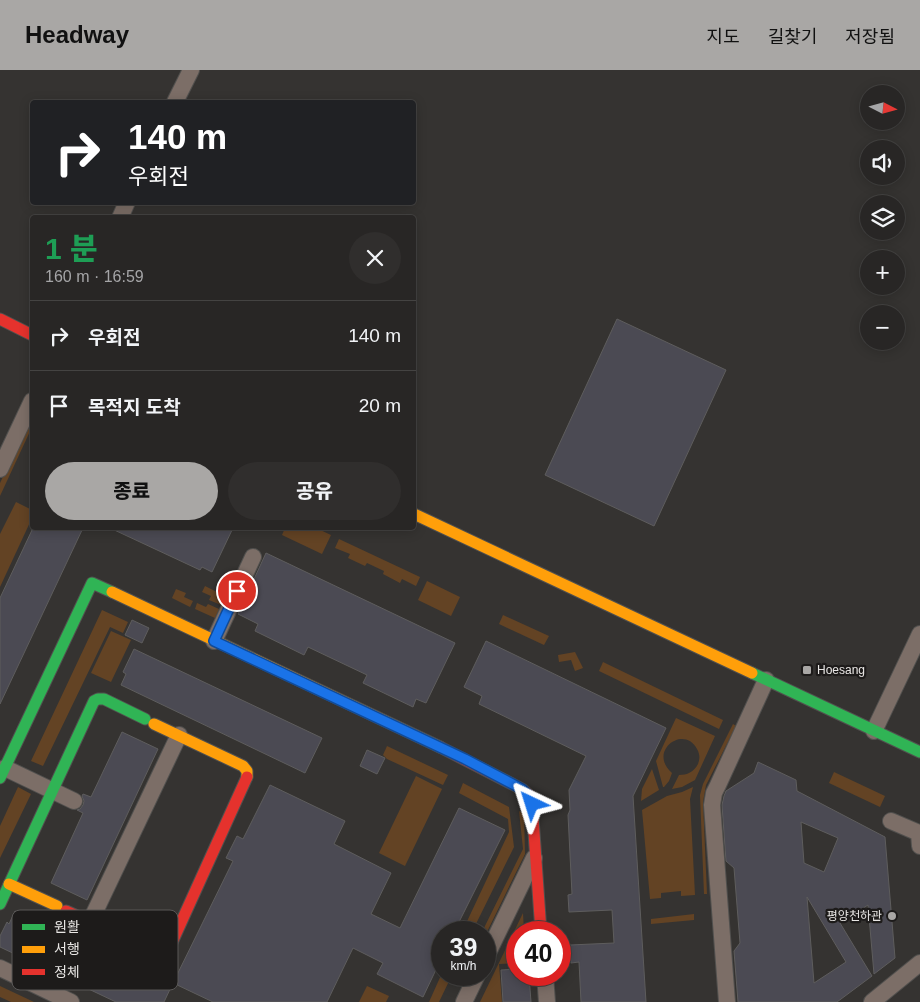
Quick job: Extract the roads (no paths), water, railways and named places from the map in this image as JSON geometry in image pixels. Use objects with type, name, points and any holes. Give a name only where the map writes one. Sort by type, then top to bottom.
[{"type":"street","points":[[176,100],[190,70]]},
{"type":"street","points":[[0,319],[30,334]]},
{"type":"street","points":[[0,469],[30,405]]},
{"type":"street","points":[[416,515],[920,752]]},
{"type":"street","points":[[214,641],[252,558]]},
{"type":"street","points":[[74,801],[2,773],[7,745],[92,583],[465,759],[522,789],[528,795],[532,804],[540,921]]},
{"type":"street","points":[[874,731],[920,634]]},
{"type":"street","points":[[727,1002],[712,805],[714,793],[766,680]]},
{"type":"street","points":[[0,904],[94,701],[104,700],[243,766],[247,771],[248,779],[178,930]]},
{"type":"street","points":[[96,910],[179,735]]},
{"type":"street","points":[[891,821],[919,833],[920,846]]},
{"type":"street","points":[[496,937],[535,857]]},
{"type":"street","points":[[9,884],[66,910]]},
{"type":"street","points":[[872,1002],[920,963]]},
{"type":"street","points":[[0,968],[12,974]]},
{"type":"street","points":[[464,1002],[472,986]]},
{"type":"street","points":[[546,986],[547,1002]]},
{"type":"street","points":[[46,990],[71,1002]]},
{"type":"place","name":"Hoesang","points":[[807,670]]},
{"type":"place","name":"평양천하관","points":[[892,916]]}]
